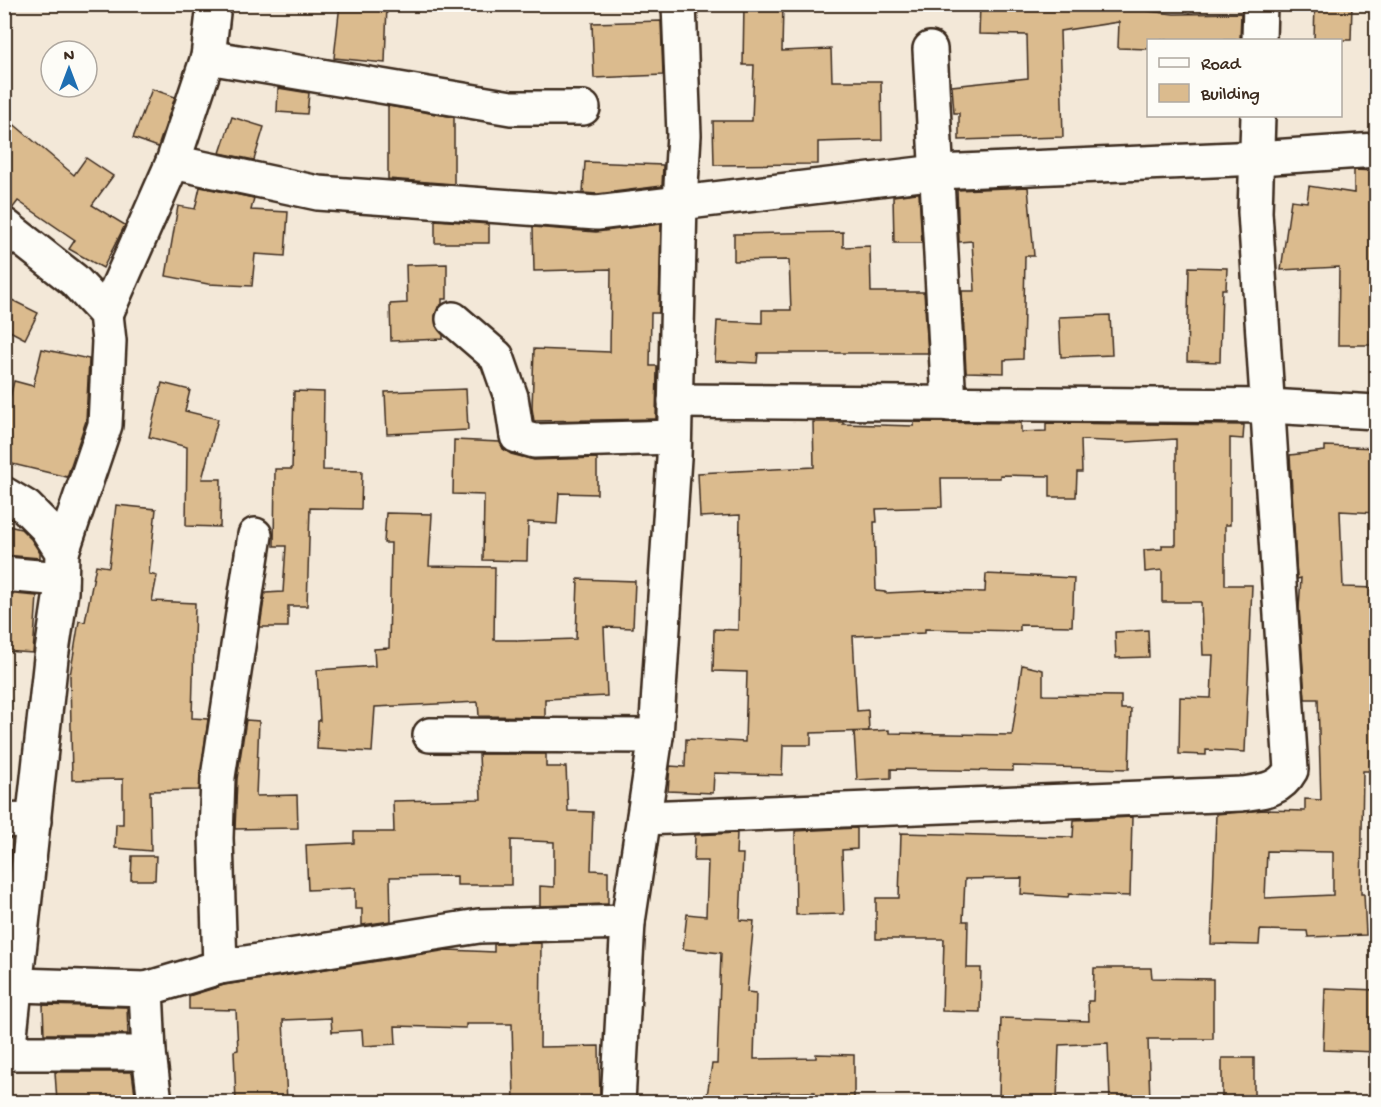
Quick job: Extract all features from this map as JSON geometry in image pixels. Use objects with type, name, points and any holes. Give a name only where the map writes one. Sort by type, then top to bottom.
[{"type":"street","points":[[149,1053],[6,1053],[17,984],[19,821],[51,658],[62,566],[105,425],[109,341],[106,314],[173,162],[208,57],[214,4]]},
{"type":"street","points":[[618,1102],[628,922],[656,736],[674,437],[684,135],[679,4]]},
{"type":"street","points":[[1259,39],[1260,4]]},
{"type":"street","points":[[930,49],[949,404]]},
{"type":"street","points":[[208,57],[511,108],[583,108]]},
{"type":"street","points":[[644,818],[1242,794],[1260,792],[1285,781],[1291,770],[1255,212],[1258,117]]},
{"type":"street","points":[[173,162],[318,193],[597,213],[937,172],[1258,158],[1377,150]]},
{"type":"street","points":[[4,225],[74,280],[106,314]]},
{"type":"street","points":[[453,319],[497,357],[511,397],[517,436],[534,441],[674,437]]},
{"type":"street","points":[[675,401],[1268,406],[1377,412]]},
{"type":"street","points":[[4,494],[26,507],[46,527],[62,566]]},
{"type":"street","points":[[220,967],[216,838],[218,777],[255,535]]},
{"type":"street","points":[[4,574],[62,566]]},
{"type":"street","points":[[430,735],[656,736]]},
{"type":"street","points":[[17,984],[146,989],[220,967],[479,926],[628,922]]},
{"type":"street","points":[[146,989],[149,1053],[155,1102]]},
{"type":"building","points":[[340,4],[387,4],[385,63],[334,58]]},
{"type":"building","points":[[744,4],[783,4],[782,51],[831,49],[832,81],[881,81],[882,140],[818,142],[818,164],[714,165],[713,121],[752,121],[754,65],[743,65]]},
{"type":"building","points":[[980,4],[1147,5],[1148,11],[1174,14],[1241,13],[1240,39],[1147,39],[1147,49],[1118,48],[1119,22],[1060,31],[1063,137],[959,140],[959,113],[954,113],[952,86],[1028,78],[1027,35],[979,34]]},
{"type":"building","points":[[1315,4],[1352,4],[1351,40],[1314,39]]},
{"type":"building","points":[[661,21],[663,75],[594,78],[592,23]]},
{"type":"building","points":[[278,88],[309,93],[307,114],[277,112]]},
{"type":"building","points":[[152,89],[175,97],[158,147],[133,138]]},
{"type":"building","points":[[388,106],[454,117],[454,184],[388,179]]},
{"type":"building","points":[[4,116],[74,175],[86,158],[113,176],[92,205],[125,225],[103,268],[69,249],[75,240],[18,201],[12,209],[4,207]]},
{"type":"building","points":[[232,117],[264,127],[254,160],[220,153]]},
{"type":"building","points":[[585,162],[663,165],[662,186],[597,194],[583,193]]},
{"type":"building","points":[[1354,170],[1377,171],[1376,345],[1338,345],[1339,267],[1281,270],[1291,200],[1307,202],[1309,186],[1354,193]]},
{"type":"building","points":[[200,187],[254,198],[251,210],[288,212],[285,256],[255,254],[252,286],[208,284],[166,276],[178,206],[195,209]]},
{"type":"building","points":[[1028,187],[1034,256],[1025,256],[1023,359],[1004,360],[1004,373],[966,372],[962,291],[975,291],[972,241],[959,242],[957,190]]},
{"type":"building","points":[[919,193],[922,243],[894,243],[893,196]]},
{"type":"building","points":[[435,220],[489,224],[489,243],[435,243]]},
{"type":"building","points":[[661,224],[659,313],[651,313],[650,366],[657,366],[656,419],[534,421],[532,408],[534,349],[610,352],[611,269],[534,271],[533,227],[596,232]]},
{"type":"building","points":[[843,232],[843,247],[870,246],[871,292],[924,292],[928,353],[758,353],[757,363],[715,361],[717,321],[762,323],[762,310],[791,310],[789,260],[734,261],[734,234]]},
{"type":"building","points":[[447,264],[447,299],[442,299],[442,304],[438,307],[435,316],[436,326],[443,335],[443,339],[391,341],[390,304],[407,303],[406,265]]},
{"type":"building","points":[[1189,267],[1227,268],[1226,289],[1222,289],[1220,362],[1187,361]]},
{"type":"building","points":[[4,296],[38,313],[25,339],[4,328]]},
{"type":"building","points":[[1110,315],[1112,355],[1061,357],[1059,317]]},
{"type":"building","points":[[42,349],[89,359],[86,421],[67,477],[4,462],[4,422],[14,381],[33,386]]},
{"type":"building","points":[[162,383],[190,390],[185,411],[218,419],[202,479],[221,479],[220,527],[186,526],[187,447],[149,437]]},
{"type":"building","points":[[466,389],[468,430],[387,434],[385,392]]},
{"type":"building","points":[[294,391],[324,392],[323,470],[362,471],[361,509],[310,508],[307,606],[288,606],[288,627],[260,627],[265,593],[283,592],[286,546],[274,546],[275,469],[292,469]]},
{"type":"building","points":[[813,422],[914,426],[914,422],[1021,423],[1021,432],[1046,431],[1046,423],[1244,425],[1243,439],[1230,438],[1230,525],[1225,525],[1225,585],[1252,585],[1245,752],[1206,750],[1206,755],[1179,754],[1180,697],[1211,698],[1213,655],[1203,655],[1201,602],[1162,602],[1162,570],[1145,572],[1144,550],[1162,549],[1162,545],[1176,545],[1176,439],[1127,442],[1081,440],[1082,472],[1077,472],[1076,497],[1050,497],[1050,476],[1000,475],[1000,478],[941,478],[942,507],[876,509],[877,522],[874,522],[876,591],[885,593],[985,592],[986,574],[1074,578],[1072,626],[1020,625],[1020,631],[925,629],[925,633],[853,636],[857,711],[868,710],[869,731],[811,733],[811,745],[783,745],[782,775],[714,773],[713,793],[668,791],[670,766],[685,767],[686,739],[745,742],[747,672],[713,671],[714,629],[738,630],[740,515],[700,517],[698,473],[814,467]]},
{"type":"building","points":[[454,440],[500,442],[503,449],[511,454],[534,460],[597,458],[597,494],[559,493],[557,524],[528,522],[527,561],[483,560],[484,495],[453,494]]},
{"type":"building","points":[[1325,446],[1377,448],[1377,513],[1340,511],[1343,587],[1377,588],[1377,656],[1375,656],[1371,718],[1377,719],[1377,771],[1363,771],[1361,894],[1364,894],[1366,935],[1308,937],[1307,931],[1260,930],[1259,945],[1211,944],[1216,814],[1264,810],[1305,811],[1305,799],[1321,800],[1318,699],[1305,699],[1299,608],[1301,578],[1297,579],[1290,455],[1325,451]],"holes":[[[1267,851],[1333,852],[1333,895],[1265,898]]]},
{"type":"building","points":[[116,505],[156,509],[149,574],[157,576],[152,601],[195,603],[192,718],[208,719],[199,790],[150,791],[151,851],[115,848],[116,824],[123,824],[123,779],[72,780],[70,676],[79,621],[85,622],[96,565],[109,567]]},
{"type":"building","points":[[386,513],[432,514],[429,566],[495,567],[494,640],[576,639],[578,579],[635,581],[633,628],[604,627],[607,696],[545,699],[545,717],[479,716],[478,702],[375,707],[372,752],[317,749],[318,721],[320,721],[317,670],[375,666],[374,649],[389,648],[391,543],[384,543]]},
{"type":"building","points":[[4,525],[21,529],[31,539],[40,553],[40,558],[4,555]]},
{"type":"building","points":[[4,593],[37,596],[33,653],[4,651]]},
{"type":"building","points":[[1148,630],[1149,657],[1116,658],[1115,632]]},
{"type":"building","points":[[1022,665],[1043,670],[1043,695],[1121,696],[1121,709],[1131,709],[1129,769],[1013,766],[1013,771],[891,769],[891,778],[857,780],[854,732],[889,730],[889,733],[1012,735]]},
{"type":"building","points":[[246,720],[259,721],[256,796],[297,795],[298,828],[235,829],[237,779]]},
{"type":"building","points":[[479,754],[546,754],[546,767],[566,767],[568,811],[593,812],[591,870],[608,871],[608,904],[540,906],[540,886],[554,887],[554,842],[511,840],[511,885],[457,885],[457,876],[390,877],[391,921],[362,925],[362,909],[355,909],[355,888],[308,890],[306,845],[354,843],[354,832],[394,832],[393,801],[481,799]]},
{"type":"building","points":[[1132,817],[1130,896],[1069,894],[1068,897],[1021,894],[1022,878],[965,879],[963,921],[968,921],[967,968],[981,968],[980,1012],[942,1011],[944,939],[876,939],[876,898],[899,898],[901,833],[1073,837],[1074,820]]},
{"type":"building","points":[[857,828],[857,849],[842,850],[844,914],[796,915],[795,831]]},
{"type":"building","points":[[737,833],[736,854],[743,854],[740,920],[754,921],[747,992],[756,993],[754,1059],[816,1058],[816,1054],[854,1055],[854,1102],[815,1102],[815,1092],[747,1093],[746,1102],[706,1102],[712,1064],[717,1064],[721,953],[683,949],[687,914],[706,916],[708,861],[694,861],[695,835]]},
{"type":"building","points":[[132,856],[156,856],[155,880],[131,880]]},
{"type":"building","points":[[541,943],[540,1047],[599,1046],[600,1102],[514,1102],[512,1024],[466,1024],[466,1028],[395,1026],[396,1044],[363,1046],[362,1030],[332,1032],[331,1018],[283,1020],[287,1102],[236,1102],[234,1051],[238,1050],[236,1010],[189,1009],[189,996],[224,985],[448,950],[494,952],[494,944]]},
{"type":"building","points":[[1094,968],[1151,968],[1152,978],[1213,979],[1213,1039],[1148,1039],[1150,1102],[1110,1102],[1108,1043],[1059,1045],[1057,1100],[999,1098],[1001,1018],[1089,1021],[1088,1001],[1093,1001]]},
{"type":"building","points":[[1325,988],[1377,990],[1377,1052],[1323,1050]]},
{"type":"building","points":[[43,1005],[127,1007],[128,1034],[44,1034]]},
{"type":"building","points":[[1222,1058],[1254,1058],[1254,1102],[1222,1102]]},
{"type":"building","points":[[55,1072],[132,1072],[136,1102],[57,1102]]}]
